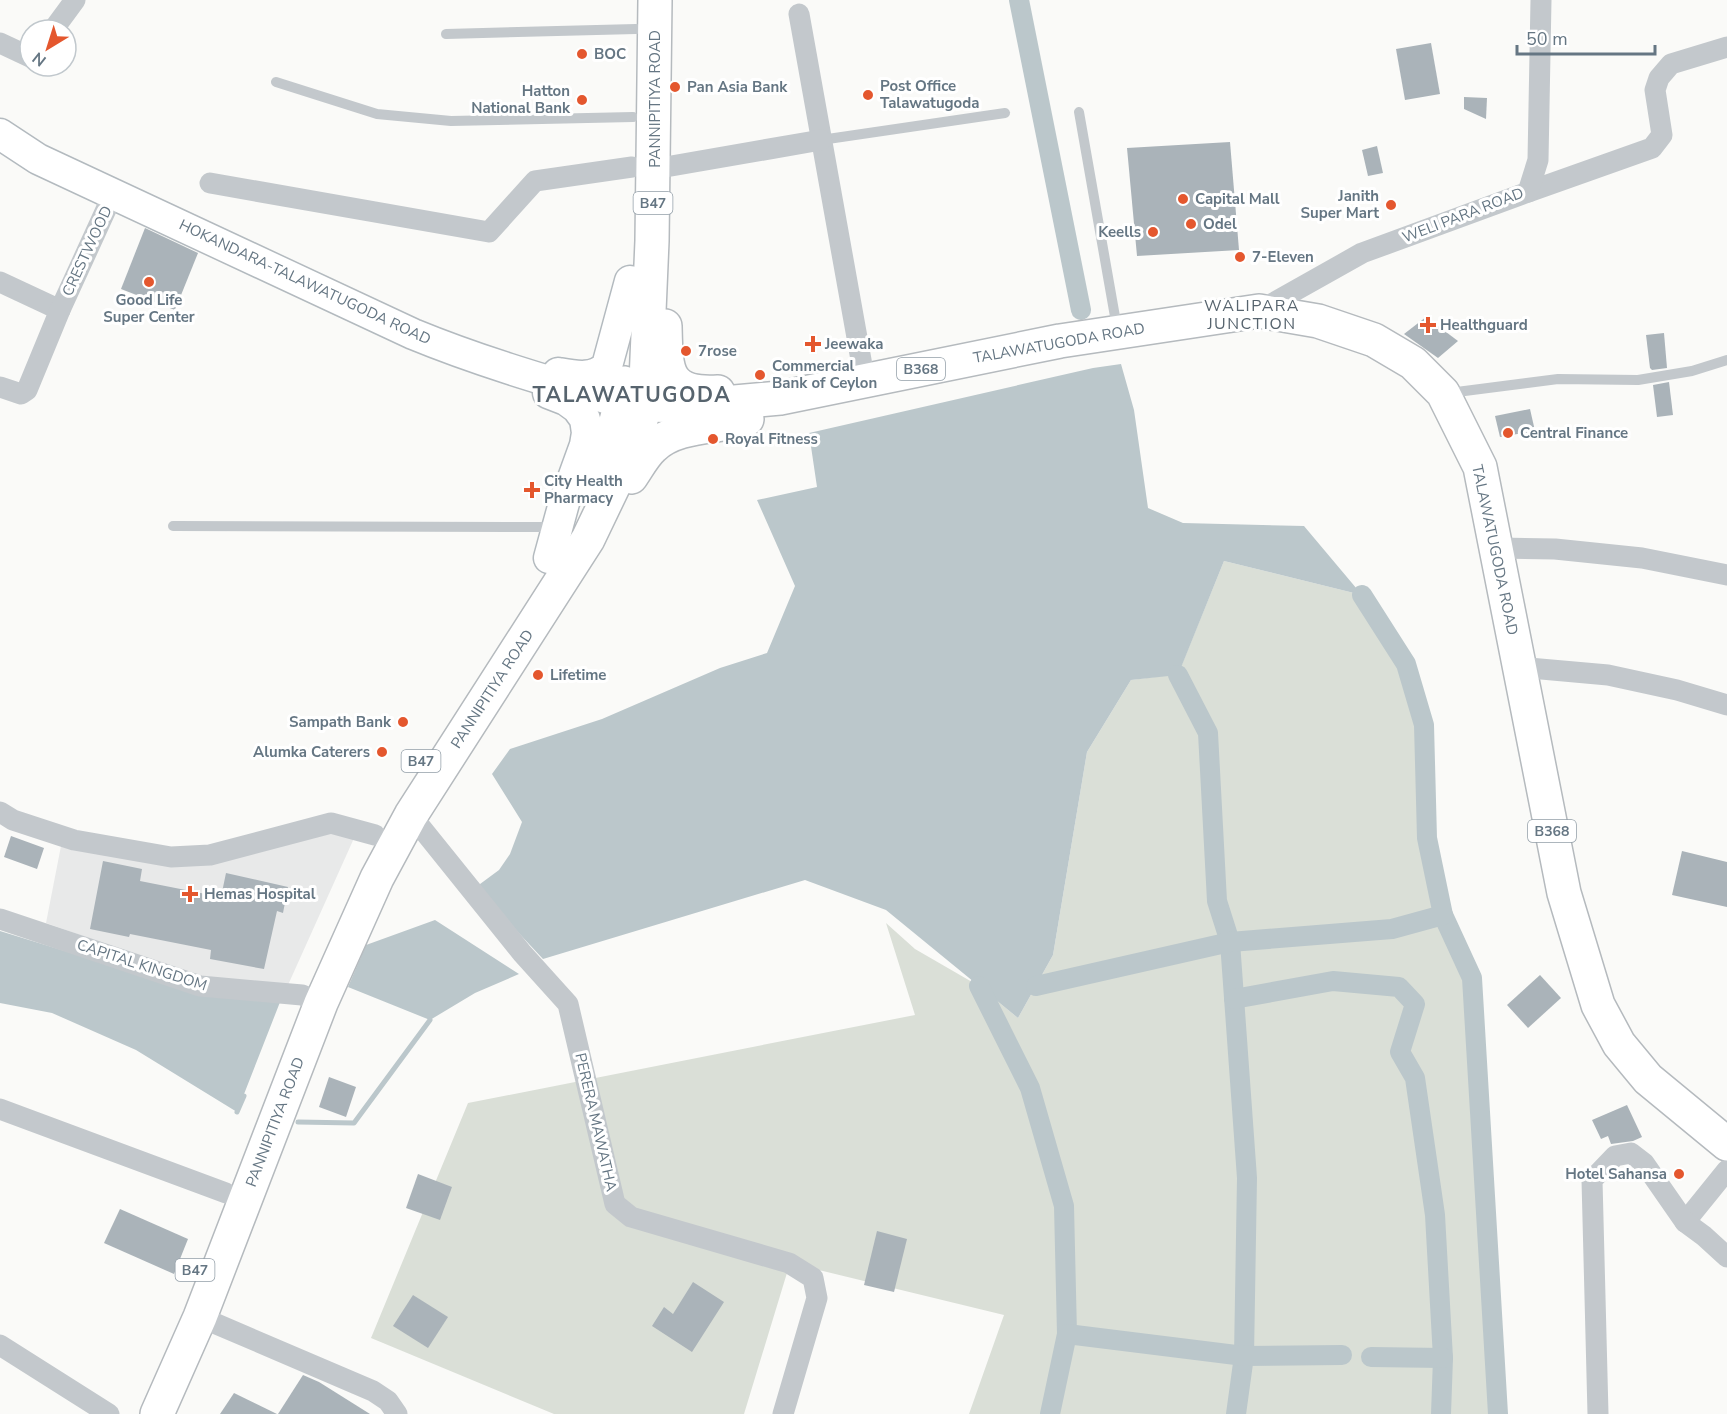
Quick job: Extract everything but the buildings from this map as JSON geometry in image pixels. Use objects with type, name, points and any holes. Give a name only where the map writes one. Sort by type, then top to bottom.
[{"type":"main road","name":"PANNIPITIYA ROAD","points":[[157,1414],[200,1317],[357,870],[375,835],[567,534],[636,439],[627,361],[630,281],[643,168],[655,0]]},
{"type":"main road","name":"PANNIPITIYA ROAD","points":[[633,404],[652,241],[643,168],[633,117],[636,14]]},
{"type":"main road","name":"HOKANDARA-TALAWATUGODA ROAD","points":[[0,134],[38,159],[114,192],[455,352],[633,404]]},
{"type":"main road","points":[[652,241],[664,280],[667,358],[669,370],[675,382],[685,389],[701,393],[747,390],[810,393]]},
{"type":"main road","points":[[496,365],[590,376],[600,373],[607,366],[630,281]]},
{"type":"main road","name":"TALAWATUGODA ROAD","points":[[633,404],[732,404],[810,393],[998,353],[1117,331],[1259,311],[1318,321],[1374,340],[1413,363],[1443,393],[1480,466],[1564,893],[1598,1005],[1619,1044],[1648,1078],[1727,1144]]},
{"type":"main road","points":[[496,365],[566,400],[577,408],[585,419],[585,445],[574,474],[567,534]]},
{"type":"main road","points":[[567,534],[615,499],[648,452],[665,438],[746,420],[810,393]]},
{"type":"main road","name":"PANNIPITIYA ROAD","points":[[135,1414],[226,1193],[312,999],[411,815],[588,539],[567,534]]},
{"type":"street","points":[[62,18],[75,0]]},
{"type":"street","name":"WELI PARA ROAD","points":[[1259,311],[1362,253],[1528,192],[1538,160],[1540,0]]},
{"type":"street","points":[[799,14],[864,382]]},
{"type":"street","points":[[0,43],[18,51]]},
{"type":"street","points":[[1528,192],[1652,148],[1662,135],[1655,90],[1659,78],[1671,64],[1727,47]]},
{"type":"street","points":[[210,183],[489,232],[535,181],[643,168],[821,140]]},
{"type":"street","name":"CRESTWOOD","points":[[0,387],[21,394],[27,390],[60,310],[114,192]]},
{"type":"street","name":"CRESTWOOD","points":[[0,282],[60,310]]},
{"type":"street","points":[[1496,548],[1555,549],[1642,558],[1727,575]]},
{"type":"street","points":[[1518,667],[1608,675],[1677,690],[1727,705]]},
{"type":"street","points":[[0,812],[13,820],[74,840],[171,857],[210,855],[331,823],[375,835]]},
{"type":"street","name":"PERERA MAWATHA","points":[[411,815],[522,953],[568,1004],[615,1204],[631,1217],[789,1263],[813,1278],[817,1298],[783,1414]]},
{"type":"street","name":"CAPITAL KINGDOM","points":[[0,919],[200,986],[312,999]]},
{"type":"street","points":[[0,1109],[226,1193]]},
{"type":"street","points":[[1598,1414],[1592,1180],[1616,1156],[1631,1153],[1644,1162],[1685,1222],[1727,1257]]},
{"type":"street","points":[[1685,1222],[1727,1170]]},
{"type":"street","points":[[200,1317],[373,1392],[388,1401],[397,1414]]},
{"type":"street","points":[[0,1345],[109,1414]]},
{"type":"lane","points":[[446,34],[636,14]]},
{"type":"lane","points":[[276,82],[377,114],[451,121],[633,117]]},
{"type":"lane","points":[[1079,112],[1117,331]]},
{"type":"lane","points":[[821,140],[1005,113]]},
{"type":"lane","points":[[1443,393],[1558,379],[1638,380],[1692,371],[1727,360]]},
{"type":"lane","points":[[173,526],[567,534]]},
{"type":"shaded area","points":[[1121,364],[1134,410],[1148,508],[1183,523],[1304,526],[1362,595],[1224,561],[1178,675],[1131,680],[1087,752],[1053,955],[1018,1018],[886,910],[805,880],[543,959],[476,887],[499,870],[510,854],[522,822],[492,774],[510,749],[602,719],[720,668],[767,653],[795,586],[757,500],[817,487],[809,433],[1093,368]]},
{"type":"shaded area","points":[[1224,561],[1362,595],[1406,664],[1424,725],[1427,838],[1443,915],[1472,978],[1498,1414],[969,1414],[1004,1315],[790,1263],[744,1414],[554,1414],[371,1338],[468,1103],[915,1015],[886,923],[915,949],[979,986],[1018,1018],[1053,955],[1087,752],[1131,680],[1178,674]]},
{"type":"shaded area","name":"Hemas Hospital","points":[[319,830],[355,836],[288,985],[206,979],[46,923],[61,846],[171,864]]},
{"type":"shaded area","points":[[435,920],[519,974],[475,993],[430,1020],[348,987],[366,945]]},
{"type":"shaded area","points":[[0,931],[191,990],[282,997],[237,1112],[136,1050],[52,1013],[0,1003]]},
{"type":"waterway","points":[[1019,0],[1081,310]]},
{"type":"waterway","points":[[1036,986],[1230,942],[1392,929],[1443,915],[1427,838],[1424,725],[1406,664],[1362,595]]},
{"type":"waterway","points":[[1178,675],[1208,733],[1217,901],[1230,942],[1247,1178],[1244,1356],[1236,1414]]},
{"type":"waterway","points":[[1443,915],[1472,978],[1498,1414]]},
{"type":"waterway","points":[[1234,999],[1333,981],[1399,987],[1415,1004],[1400,1052],[1415,1078],[1435,1215],[1443,1358],[1441,1414]]},
{"type":"waterway","points":[[979,986],[1030,1088],[1064,1206],[1067,1334],[1050,1414]]},
{"type":"waterway","points":[[298,1122],[354,1123],[430,1020]]},
{"type":"waterway","points":[[237,1112],[244,1096]]},
{"type":"waterway","points":[[1067,1334],[1244,1356],[1342,1355]]},
{"type":"waterway","points":[[1371,1357],[1443,1358]]},
{"type":"place","name":"BOC","points":[[582,54]]},
{"type":"place","name":"Pan Asia Bank","points":[[675,87]]},
{"type":"place","name":"Post Office Talawatugoda","points":[[868,95]]},
{"type":"place","name":"Hatton National Bank","points":[[582,100]]},
{"type":"place","name":"Capital Mall","points":[[1183,199]]},
{"type":"place","name":"Janith Super Mart","points":[[1391,205]]},
{"type":"place","name":"Odel","points":[[1191,224]]},
{"type":"place","name":"Keells","points":[[1153,232]]},
{"type":"place","name":"7-Eleven","points":[[1240,257]]},
{"type":"place","name":"Good Life Super Center","points":[[149,282]]},
{"type":"place","name":"Healthguard","points":[[1428,325]]},
{"type":"place","name":"Jeewaka","points":[[813,344]]},
{"type":"place","name":"7rose","points":[[686,351]]},
{"type":"place","name":"Commercial Bank of Ceylon","points":[[760,375]]},
{"type":"place","name":"Central Finance","points":[[1508,433]]},
{"type":"place","name":"Royal Fitness","points":[[713,439]]},
{"type":"place","name":"City Health Pharmacy","points":[[532,490]]},
{"type":"place","name":"Lifetime","points":[[538,675]]},
{"type":"place","name":"Sampath Bank","points":[[403,722]]},
{"type":"place","name":"Alumka Caterers","points":[[382,752]]},
{"type":"place","name":"Hemas Hospital","points":[[190,894]]},
{"type":"place","name":"Hotel Sahansa","points":[[1679,1174]]},
{"type":"district","name":"WALIPARA JUNCTION","points":[[1252,314]]},
{"type":"district","name":"TALAWATUGODA","points":[[632,395]]}]
